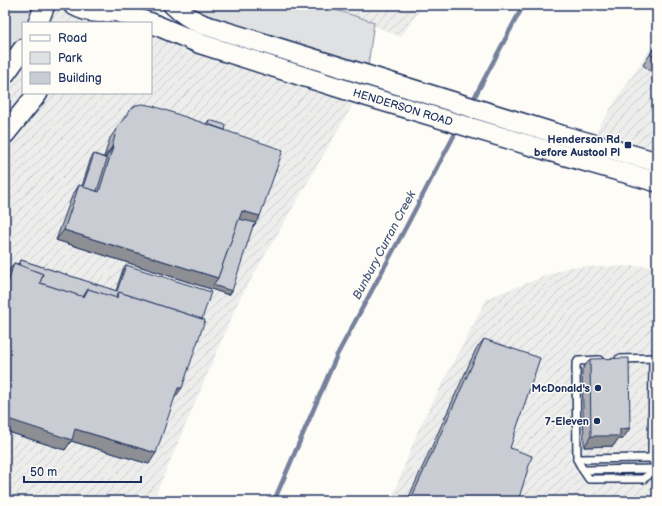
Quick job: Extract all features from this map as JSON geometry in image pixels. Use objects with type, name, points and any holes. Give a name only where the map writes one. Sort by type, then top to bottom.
[{"type":"main road","points":[[38,22],[45,5]]},
{"type":"main road","name":"HENDERSON ROAD","points":[[73,5],[88,12],[108,13],[147,22]]},
{"type":"main road","name":"HENDERSON ROAD","points":[[173,5],[194,21],[561,135],[657,162]]},
{"type":"main road","name":"HENDERSON ROAD","points":[[152,23],[201,44],[358,94],[657,182]]},
{"type":"main road","points":[[152,34],[201,44]]},
{"type":"main road","points":[[5,74],[22,50]]},
{"type":"main road","points":[[5,133],[28,94]]},
{"type":"main road","points":[[5,133],[37,94]]},
{"type":"lane","points":[[606,360],[582,360],[578,361],[576,365],[577,459],[583,470],[657,469],[652,458],[655,358],[613,360]]},
{"type":"lane","points":[[577,459],[652,458]]},
{"type":"shaded area","points":[[45,5],[71,5],[147,22],[38,22]]},
{"type":"shaded area","points":[[325,5],[423,5],[401,37]]},
{"type":"shaded area","points":[[152,23],[359,94],[239,300],[153,501],[5,501],[5,69],[22,50],[22,94],[152,94]]},
{"type":"shaded area","points":[[657,40],[657,162],[588,143],[641,62]]},
{"type":"shaded area","points":[[657,266],[657,501],[391,501],[419,428],[487,298],[569,267]]},
{"type":"green space","points":[[5,5],[45,5],[38,22],[22,22],[22,50],[5,69]]},
{"type":"green space","points":[[187,5],[320,5],[374,22],[368,66],[202,14]]},
{"type":"building","points":[[657,44],[657,59],[650,54]]},
{"type":"building","points":[[143,104],[153,106],[283,150],[260,216],[242,211],[218,278],[64,230],[79,185],[99,192],[113,147],[117,128],[130,110],[136,105]]},
{"type":"building","points":[[209,120],[226,125],[225,130],[208,124]]},
{"type":"building","points":[[94,154],[107,159],[97,191],[83,187]]},
{"type":"building","points":[[239,219],[256,223],[253,226],[232,291],[213,285],[218,278]]},
{"type":"building","points":[[21,260],[117,291],[126,265],[211,292],[202,319],[119,292],[115,298],[88,289],[83,297],[40,283],[43,274],[19,265]]},
{"type":"building","points":[[14,263],[43,274],[40,283],[84,297],[88,289],[117,298],[119,292],[205,320],[182,388],[178,388],[156,453],[75,429],[72,440],[5,418],[5,292]]},
{"type":"building","points":[[484,339],[540,358],[510,448],[532,456],[518,501],[410,501]]},
{"type":"building","points":[[629,358],[630,428],[620,429],[620,436],[591,436],[590,359]]},
{"type":"waterway","name":"Bunbury Curran Creek","points":[[472,102],[524,5]]},
{"type":"waterway","name":"Bunbury Curran Creek","points":[[274,501],[337,355],[458,128]]},
{"type":"place","name":"Henderson Rd before Austool Pl","points":[[628,145]]},
{"type":"place","name":"McDonald's","points":[[598,388]]},
{"type":"place","name":"7-Eleven","points":[[597,421]]}]
